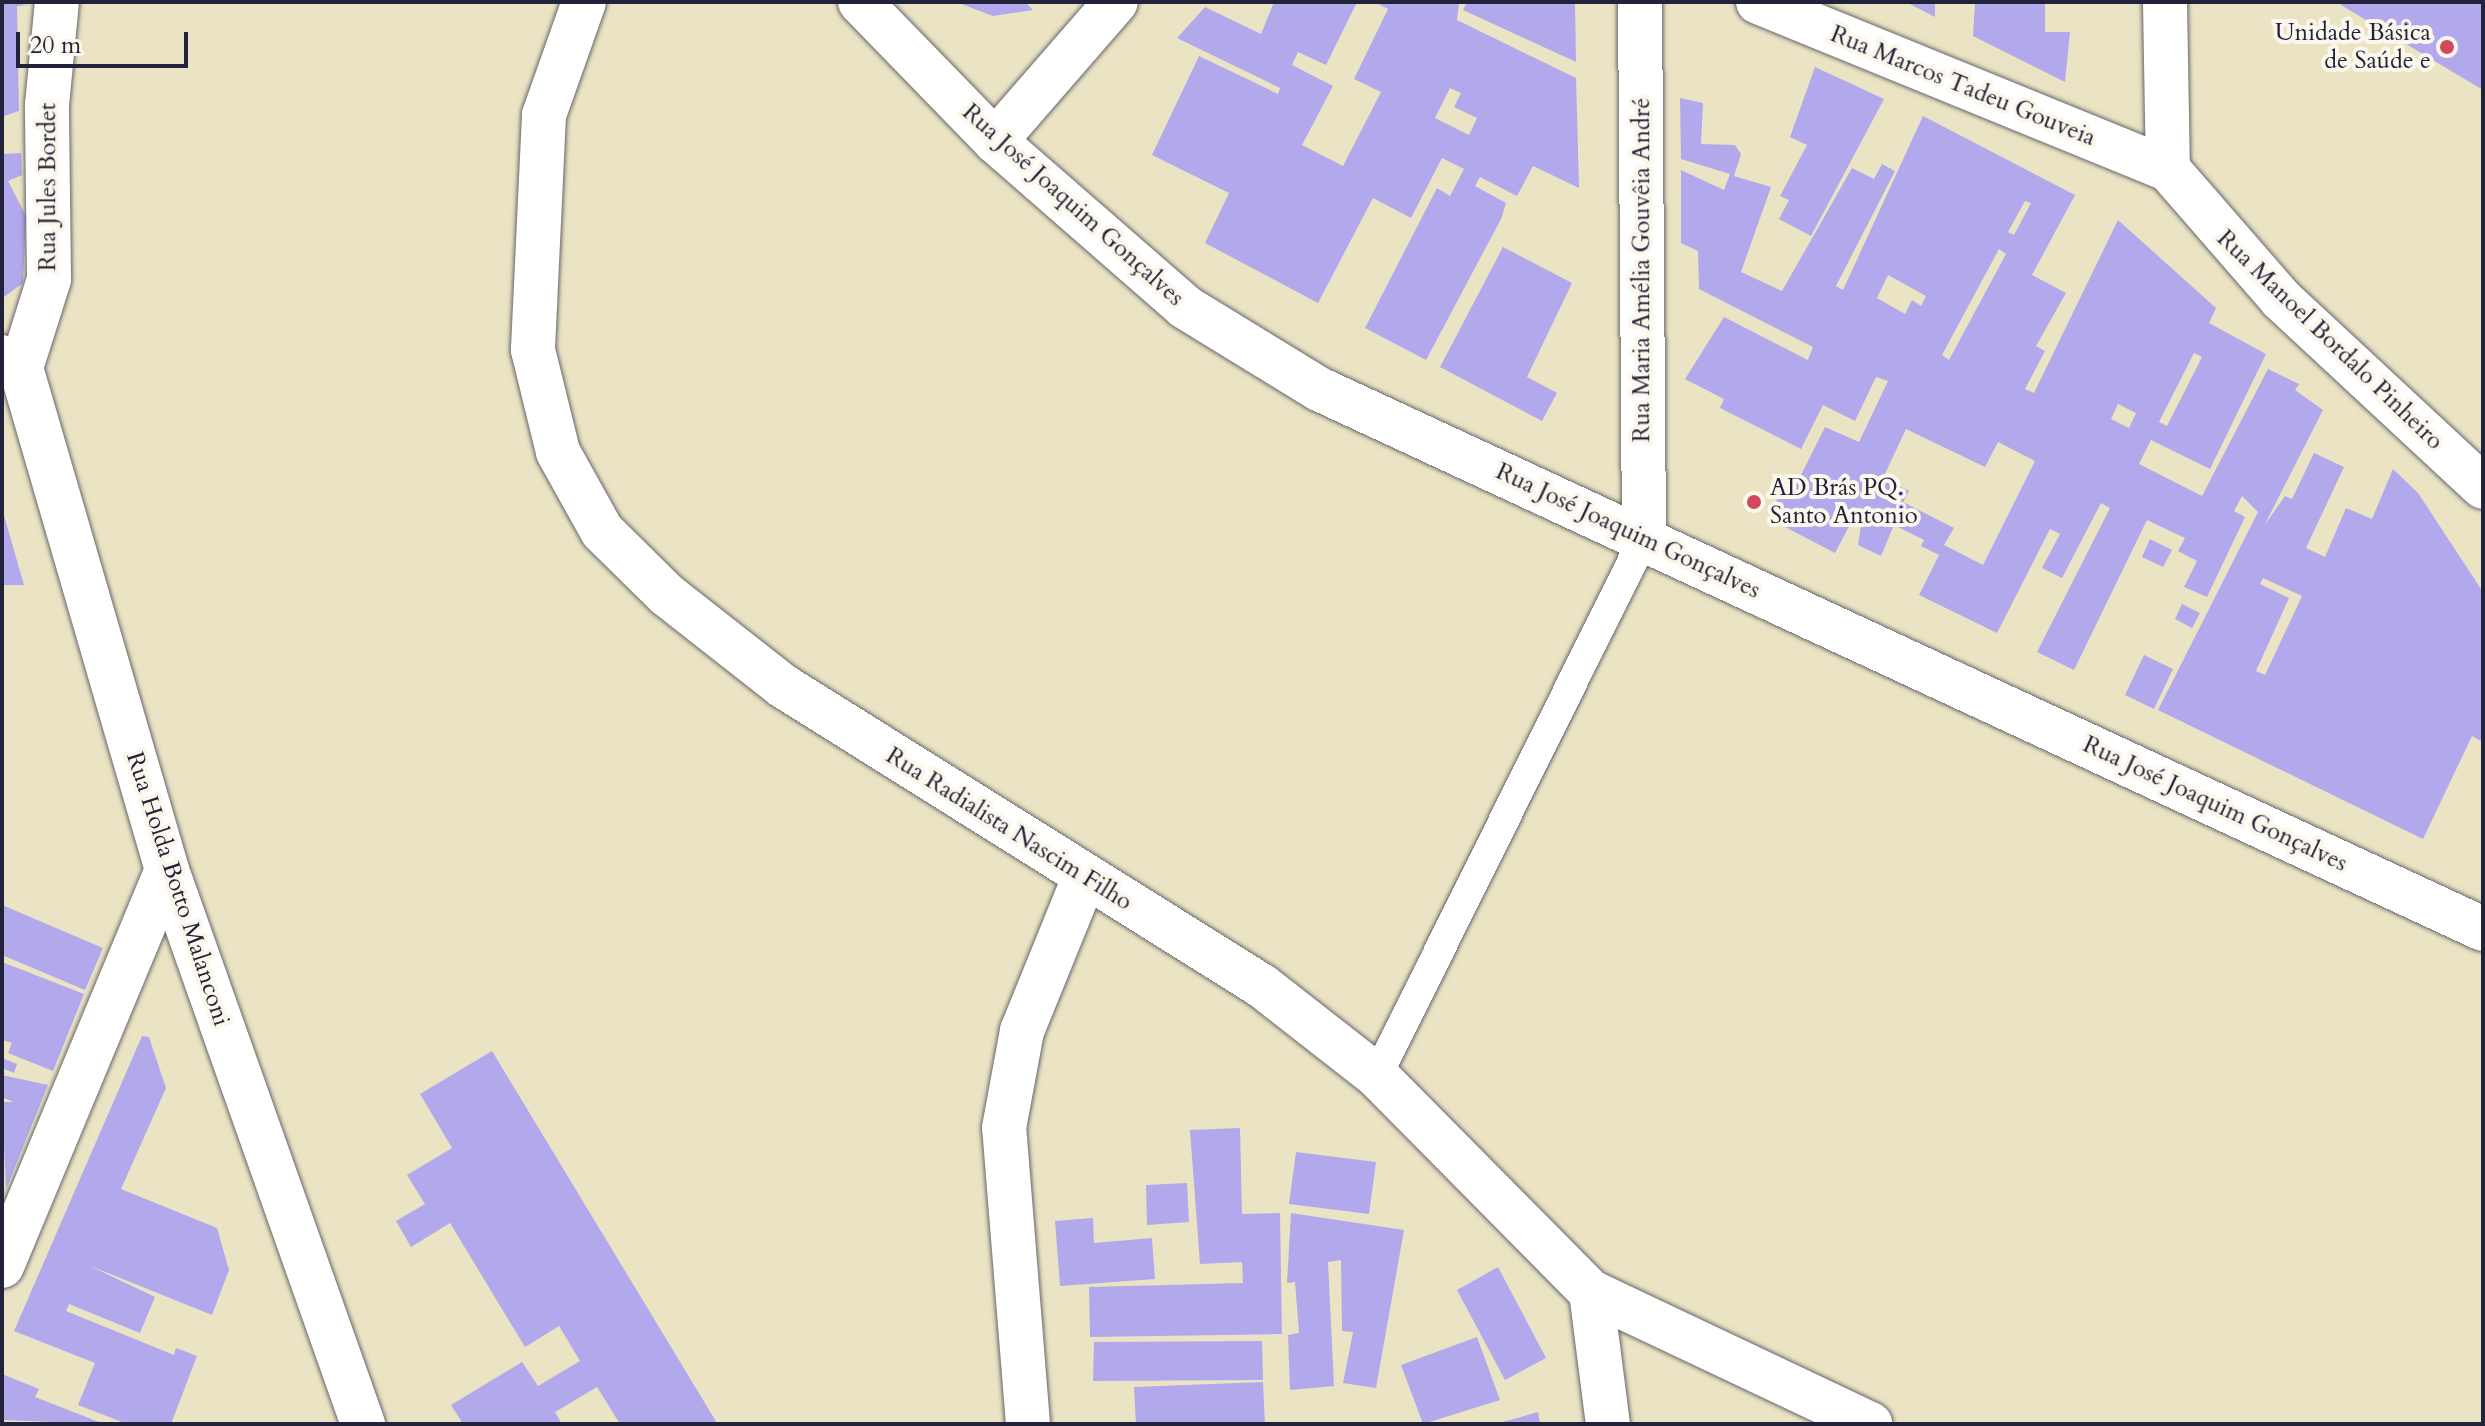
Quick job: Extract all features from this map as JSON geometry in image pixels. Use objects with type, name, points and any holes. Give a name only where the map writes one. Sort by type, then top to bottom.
[{"type":"street","name":"Rua Jules Bordet","points":[[11,362],[49,279],[47,105],[57,2]]},
{"type":"street","name":"Rua Radialista Nascim Filho","points":[[584,2],[544,115],[533,350],[558,452],[602,531],[667,595],[783,686],[1262,986],[1377,1076],[1591,1292],[1870,1424]]},
{"type":"street","name":"Rua José Joaquim Gonçalves","points":[[860,2],[995,141],[1185,307],[1306,381],[2483,929]]},
{"type":"street","points":[[995,141],[1116,2]]},
{"type":"street","name":"Rua Maria Amélia Gouvêia André","points":[[1640,2],[1644,538]]},
{"type":"street","name":"Rua Marcos Tadeu Gouveia","points":[[1758,2],[2168,169]]},
{"type":"street","points":[[2165,2],[2168,169]]},
{"type":"street","name":"Rua Manoel Bordalo Pinheiro","points":[[2168,169],[2281,299],[2483,487]]},
{"type":"street","name":"Rua Holda Botto Malanconi","points":[[11,362],[167,870],[363,1424]]},
{"type":"street","points":[[2,1266],[167,870]]},
{"type":"street","points":[[1028,1424],[1004,1128],[1022,1031],[1085,876]]},
{"type":"street","points":[[1591,1292],[1608,1424]]},
{"type":"lane","points":[[1377,1076],[1644,538]]},
{"type":"building","points":[[2,2],[29,5],[17,6],[19,111],[4,116]]},
{"type":"building","points":[[956,2],[1025,2],[1033,10],[993,16]]},
{"type":"building","points":[[1274,2],[1357,2],[1326,65],[1298,52],[1292,65],[1333,86],[1302,145],[1343,166],[1381,92],[1354,79],[1388,9],[1374,2],[1459,2],[1457,20],[1576,78],[1579,188],[1533,166],[1517,196],[1480,177],[1475,186],[1506,203],[1501,219],[1426,360],[1365,328],[1437,188],[1450,196],[1464,169],[1442,158],[1411,218],[1373,198],[1318,303],[1205,243],[1229,193],[1152,155],[1199,56],[1278,94],[1280,88],[1177,38],[1205,7],[1261,34]],"holes":[[[1450,88],[1461,93],[1454,107],[1477,118],[1469,135],[1435,118]]]},
{"type":"building","points":[[1467,2],[1575,2],[1576,62],[1463,10]]},
{"type":"building","points":[[1906,2],[1935,2],[1935,17]]},
{"type":"building","points":[[1975,2],[2045,2],[2045,32],[2070,32],[2065,82],[1973,36]]},
{"type":"building","name":"Unidade Básica de Saúde e","points":[[2342,2],[2483,2],[2483,90],[2341,5]]},
{"type":"building","points":[[1815,67],[1884,99],[1811,236],[1779,219],[1789,200],[1780,196],[1807,145],[1790,137]]},
{"type":"building","points":[[1680,98],[1703,103],[1701,144],[1735,145],[1741,154],[1734,176],[1771,187],[1741,272],[1782,291],[1852,168],[1874,179],[1882,164],[1895,171],[1836,286],[1843,290],[1923,116],[2075,195],[2032,275],[2066,293],[2036,346],[2045,351],[2025,389],[2034,393],[2118,220],[2216,308],[2209,323],[2266,354],[2210,469],[2151,440],[2139,464],[2202,496],[2268,369],[2299,384],[2295,390],[2323,410],[2264,526],[2285,496],[2292,499],[2314,453],[2344,467],[2306,548],[2325,557],[2346,508],[2372,519],[2393,469],[2418,493],[2483,592],[2483,742],[2472,736],[2423,839],[2158,710],[2258,512],[2242,496],[2234,511],[2245,517],[2207,597],[2184,587],[2197,561],[2178,551],[2185,538],[2147,520],[2074,670],[2037,652],[2110,508],[2101,503],[2062,578],[2042,568],[2060,534],[2050,529],[1997,633],[1919,595],[1939,555],[1921,546],[1924,540],[1894,525],[1881,556],[1858,545],[1862,520],[1855,515],[1835,553],[1768,518],[1787,479],[1797,483],[1825,427],[1859,442],[1888,381],[1876,377],[1855,421],[1823,405],[1801,449],[1720,408],[1724,399],[1685,379],[1724,317],[1808,360],[1813,347],[1699,289],[1698,251],[1681,243],[1681,170],[1724,190],[1730,174],[1681,159]],"holes":[[[2025,201],[2031,203],[2014,235],[2008,232]],[[1999,249],[2006,254],[1949,360],[1942,355]],[[1888,275],[1926,296],[1921,306],[1912,300],[1905,314],[1877,298]],[[2194,353],[2202,357],[2167,426],[2159,422]],[[2118,404],[2136,413],[2129,428],[2111,419]],[[1906,429],[1985,467],[1998,442],[2035,461],[1983,565],[1944,545],[1954,528],[1903,502],[1909,491],[1883,478]],[[2263,578],[2302,596],[2265,675],[2256,671],[2289,598],[2260,584]]]},
{"type":"building","points":[[21,153],[22,175],[8,181],[26,216],[23,283],[4,297],[2,154]]},
{"type":"building","points":[[1503,247],[1572,283],[1527,377],[1557,393],[1542,421],[1440,367]]},
{"type":"building","points":[[3,512],[24,585],[2,585]]},
{"type":"building","points":[[2150,539],[2172,550],[2163,567],[2142,557]]},
{"type":"building","points":[[2182,604],[2200,613],[2192,628],[2175,619]]},
{"type":"building","points":[[2144,655],[2173,669],[2154,709],[2125,695]]},
{"type":"building","points":[[2,905],[103,948],[85,990],[2,955]]},
{"type":"building","points":[[2,962],[84,994],[53,1071],[8,1053],[12,1043],[2,1040]]},
{"type":"building","points":[[142,1036],[149,1037],[166,1088],[121,1189],[217,1228],[229,1270],[212,1315],[88,1265],[155,1297],[140,1333],[69,1304],[66,1311],[174,1355],[176,1348],[197,1356],[171,1424],[127,1424],[78,1405],[95,1363],[14,1331]]},
{"type":"building","points":[[492,1051],[717,1423],[620,1424],[597,1387],[555,1412],[562,1424],[463,1424],[451,1405],[522,1362],[538,1386],[580,1361],[559,1326],[525,1347],[450,1223],[411,1247],[396,1221],[425,1204],[407,1175],[452,1148],[420,1094]]},
{"type":"building","points":[[2,1058],[17,1064],[14,1073],[2,1068]]},
{"type":"building","points":[[2,1075],[48,1085],[6,1189],[2,1102],[13,1102],[2,1097]]},
{"type":"building","points":[[1240,1128],[1242,1214],[1280,1213],[1282,1334],[1090,1337],[1089,1287],[1243,1283],[1242,1262],[1200,1264],[1190,1130]]},
{"type":"building","points":[[1296,1152],[1376,1162],[1369,1214],[1289,1204]]},
{"type":"building","points":[[1187,1183],[1189,1222],[1147,1225],[1146,1185]]},
{"type":"building","points":[[1291,1213],[1404,1230],[1376,1388],[1343,1383],[1353,1332],[1342,1331],[1341,1260],[1328,1262],[1334,1386],[1290,1390],[1288,1335],[1299,1333],[1295,1282],[1287,1283]]},
{"type":"building","points":[[1093,1218],[1094,1243],[1152,1238],[1155,1279],[1060,1286],[1055,1221]]},
{"type":"building","points":[[1498,1267],[1546,1358],[1505,1380],[1457,1290]]},
{"type":"building","points":[[1477,1337],[1500,1400],[1423,1424],[1401,1365]]},
{"type":"building","points":[[1262,1341],[1263,1380],[1093,1381],[1094,1342]]},
{"type":"building","points":[[2,1374],[39,1389],[35,1397],[104,1424],[2,1420]]},
{"type":"building","points":[[1263,1382],[1265,1424],[1136,1424],[1134,1387]]},
{"type":"building","points":[[1538,1412],[1540,1424],[1499,1424],[1499,1423]]},
{"type":"place","name":"Unidade Básica de Saúde e","points":[[2447,47]]},
{"type":"place","name":"AD Brás PQ. Santo Antonio","points":[[1754,502]]}]
